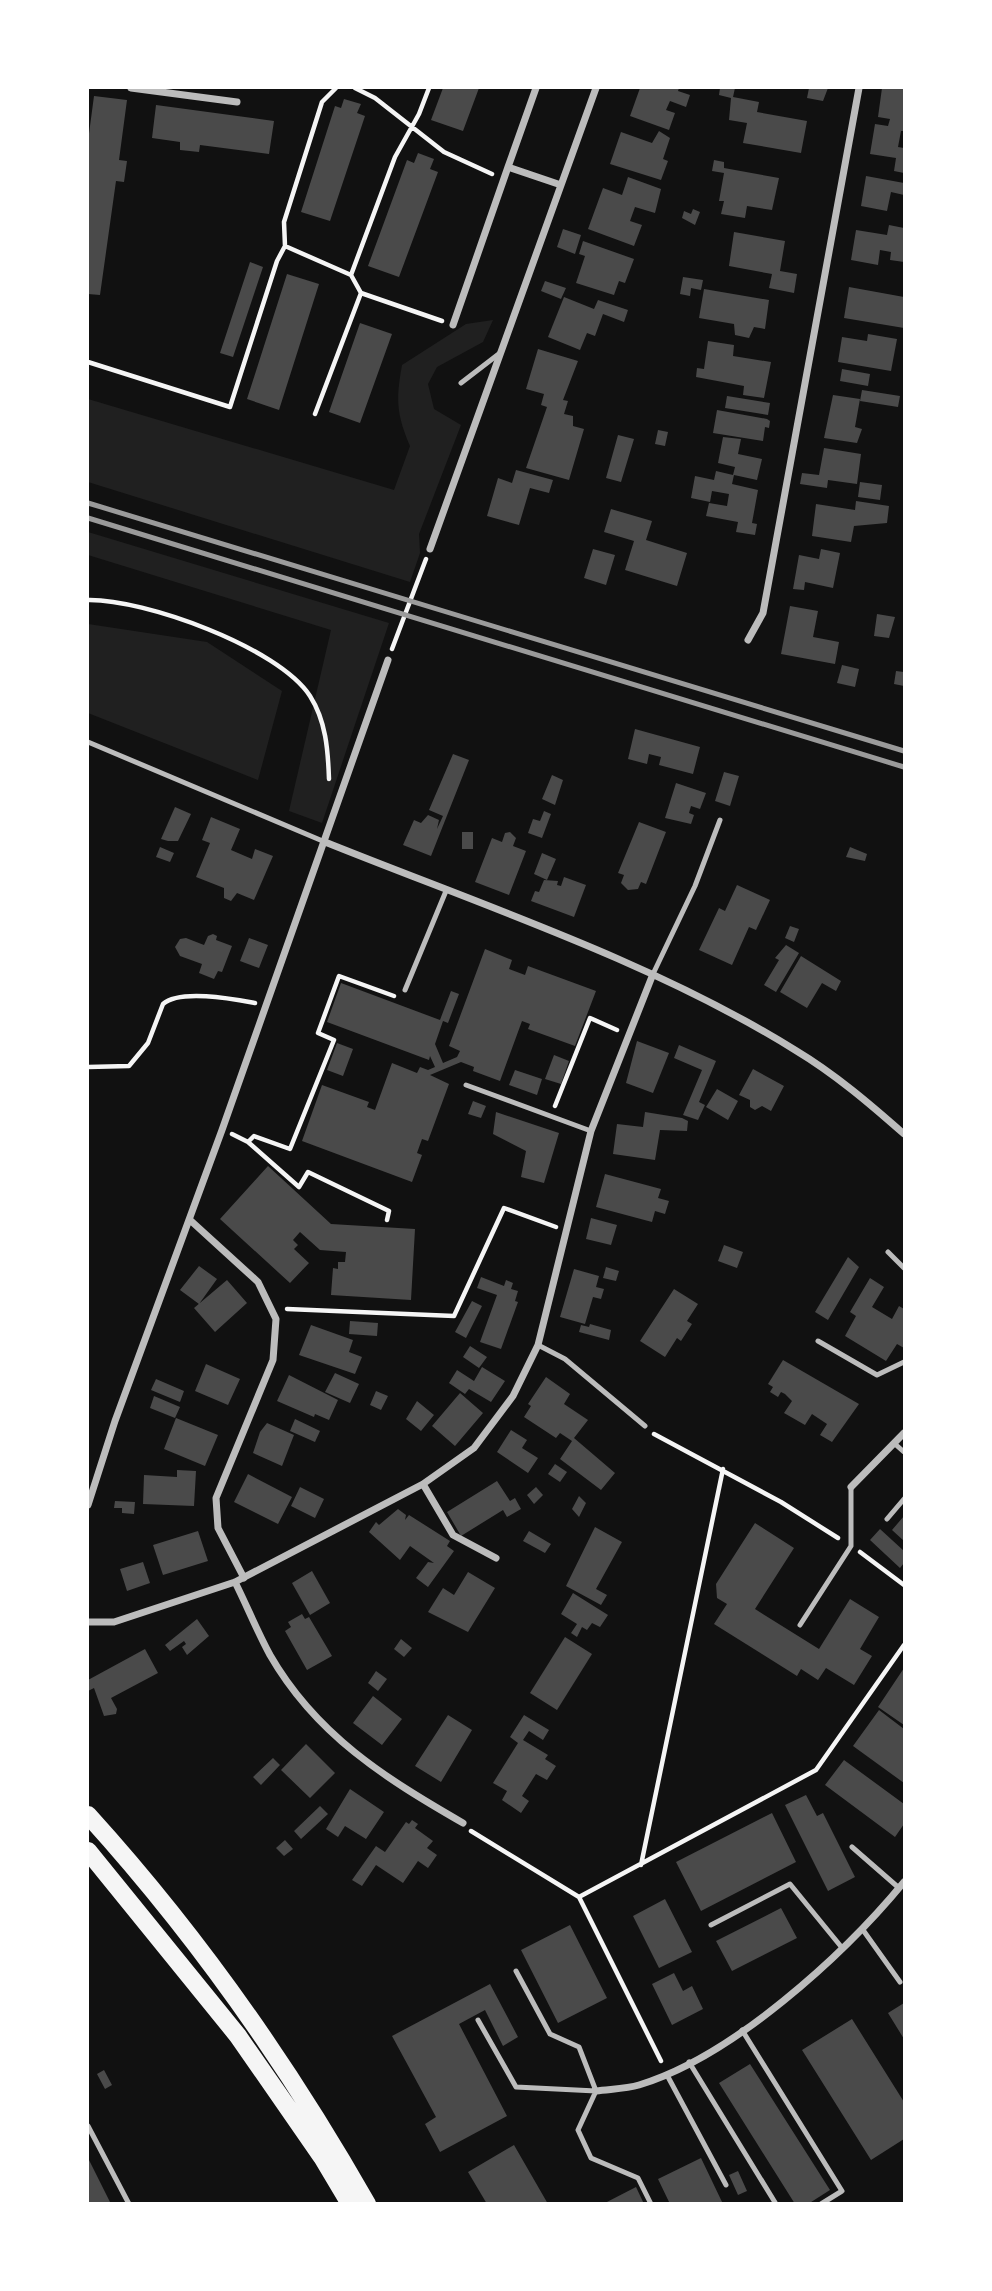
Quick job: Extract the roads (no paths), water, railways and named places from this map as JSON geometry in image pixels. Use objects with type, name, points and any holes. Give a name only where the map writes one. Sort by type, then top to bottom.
[{"type":"main road","points":[[88,1815],[128,1859],[253,2019],[367,2203]]},
{"type":"main road","points":[[88,1851],[237,2036],[322,2157],[350,2203]]},
{"type":"street","points":[[131,88],[237,102]]},
{"type":"street","points":[[453,325],[536,88]]},
{"type":"street","points":[[429,549],[596,88]]},
{"type":"street","points":[[748,640],[763,613],[859,88]]},
{"type":"street","points":[[508,167],[561,185]]},
{"type":"street","points":[[88,1505],[115,1421],[190,1220],[388,660]]},
{"type":"street","points":[[325,842],[653,974],[796,1050],[855,1090],[905,1134]]},
{"type":"street","points":[[88,1622],[114,1622],[244,1578],[423,1484],[462,1458],[485,1436],[513,1396],[538,1345],[590,1131],[653,974]]},
{"type":"street","points":[[190,1220],[258,1282],[275,1312],[277,1331],[273,1360],[216,1498],[218,1528],[244,1578]]},
{"type":"street","points":[[852,1486],[905,1433]]},
{"type":"street","points":[[423,1484],[453,1535],[496,1559]]},
{"type":"street","points":[[234,1582],[271,1656],[320,1721],[380,1774],[463,1823]]},
{"type":"street","points":[[596,2091],[636,2086],[667,2075],[742,2030],[793,1993],[843,1949],[902,1885]]},
{"type":"lane","points":[[461,383],[500,353]]},
{"type":"lane","points":[[88,742],[325,842]]},
{"type":"lane","points":[[653,974],[695,886],[720,820]]},
{"type":"lane","points":[[405,990],[446,891]]},
{"type":"lane","points":[[466,1085],[590,1131]]},
{"type":"lane","points":[[888,1252],[905,1268]]},
{"type":"lane","points":[[818,1341],[877,1375],[905,1362]]},
{"type":"lane","points":[[538,1345],[565,1359],[645,1426]]},
{"type":"lane","points":[[895,1444],[905,1452]]},
{"type":"lane","points":[[800,1625],[851,1546],[852,1486]]},
{"type":"lane","points":[[887,1519],[905,1499]]},
{"type":"lane","points":[[852,1847],[902,1885]]},
{"type":"lane","points":[[710,1925],[789,1884],[843,1949]]},
{"type":"lane","points":[[863,1930],[900,1982]]},
{"type":"lane","points":[[516,1971],[550,2034],[579,2047],[596,2091],[578,2130],[591,2158],[638,2178],[651,2203]]},
{"type":"lane","points":[[478,2021],[516,2087],[596,2091]]},
{"type":"lane","points":[[742,2030],[842,2191],[821,2203]]},
{"type":"lane","points":[[689,2062],[776,2203]]},
{"type":"lane","points":[[667,2075],[726,2185]]},
{"type":"lane","points":[[88,2126],[129,2203]]},
{"type":"railway","points":[[88,503],[904,751]]},
{"type":"railway","points":[[88,518],[904,767]]}]
